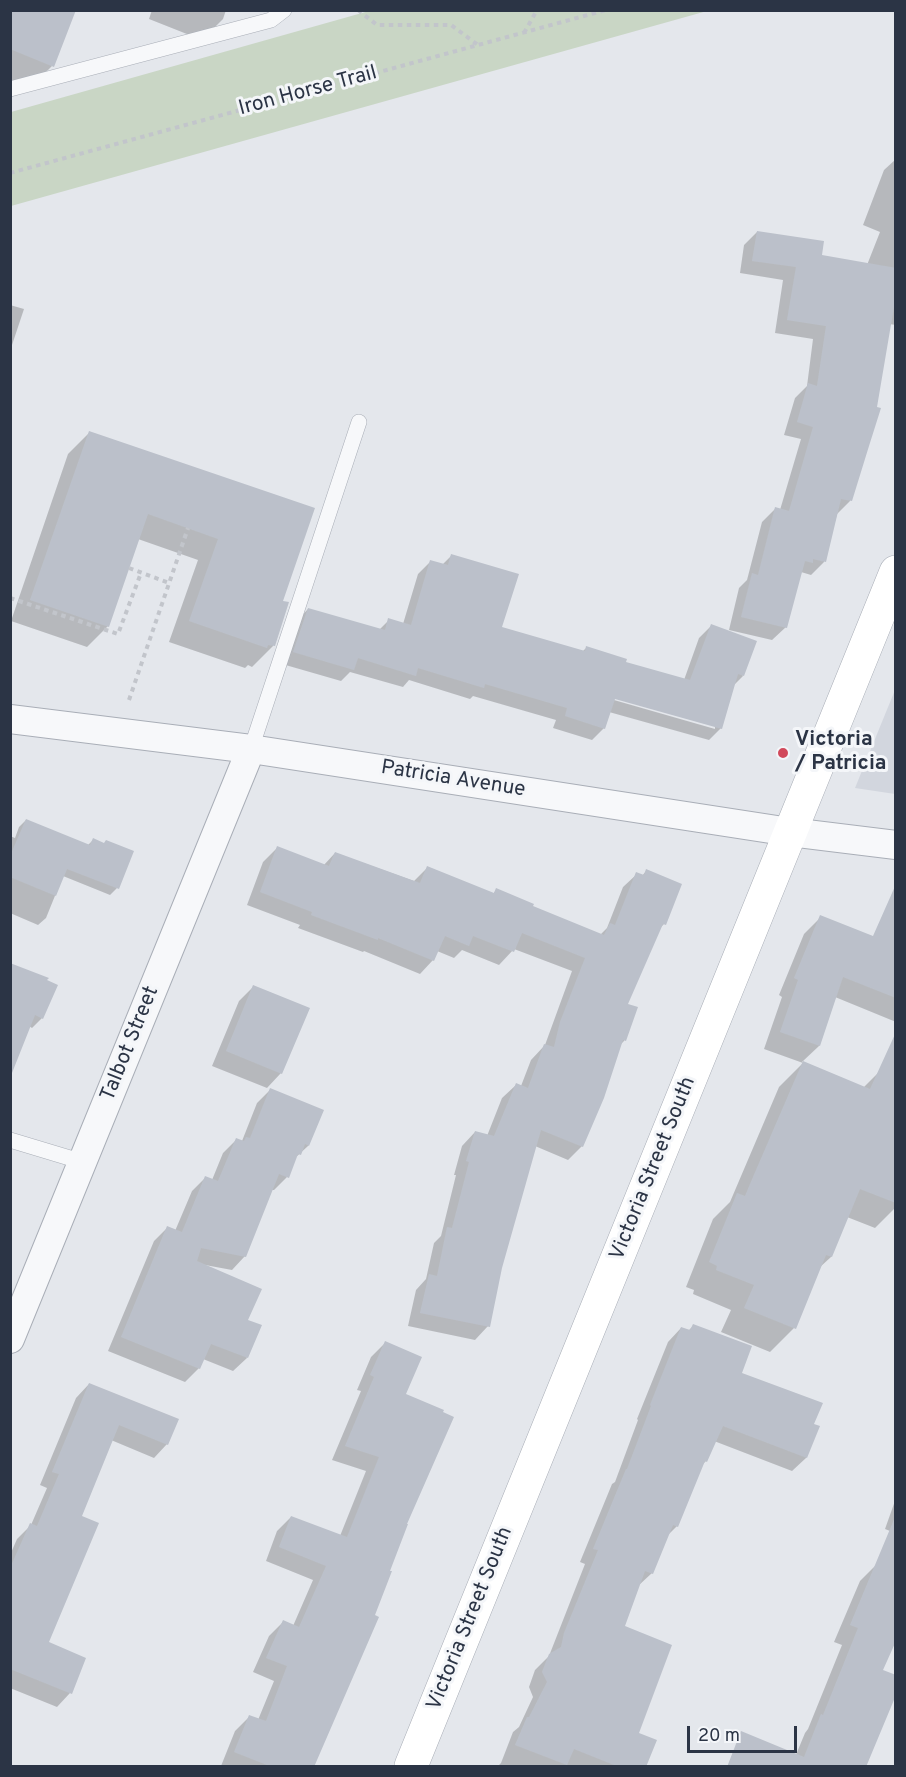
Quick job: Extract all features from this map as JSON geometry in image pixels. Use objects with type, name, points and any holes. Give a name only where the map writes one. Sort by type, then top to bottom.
[{"type":"main road","name":"Victoria Street South","points":[[411,1767],[896,572]]},
{"type":"street","name":"Patricia Avenue","points":[[10,719],[251,749],[790,832],[896,846]]},
{"type":"street","name":"Talbot Street","points":[[10,1339],[251,749]]},
{"type":"lane","points":[[10,89],[271,20],[284,10]]},
{"type":"lane","points":[[251,749],[359,422]]},
{"type":"lane","points":[[10,1140],[83,1162]]},
{"type":"path","points":[[358,10],[377,26],[451,25],[479,46]]},
{"type":"path","points":[[524,33],[537,10]]},
{"type":"path","name":"Iron Horse Trail","points":[[10,173],[606,10]]},
{"type":"path","points":[[127,705],[188,528]]},
{"type":"path","points":[[129,568],[169,583]]},
{"type":"path","points":[[10,598],[118,634],[141,573]]},
{"type":"shaded area","points":[[895,690],[895,794],[855,788]]},
{"type":"green space","points":[[369,11],[707,11],[11,206],[11,112]]},
{"type":"building","points":[[10,10],[76,10],[54,67],[10,49]]},
{"type":"building","points":[[757,231],[824,241],[822,255],[896,268],[896,295],[877,407],[881,408],[852,501],[841,499],[826,562],[813,559],[813,563],[805,561],[787,628],[741,617],[752,573],[758,575],[775,507],[789,511],[813,427],[797,422],[808,383],[817,386],[826,326],[787,320],[796,267],[752,261]]},
{"type":"building","points":[[89,431],[315,508],[283,601],[289,602],[275,646],[268,645],[267,648],[189,621],[218,539],[148,514],[109,627],[30,600]]},
{"type":"building","points":[[451,554],[519,574],[502,627],[585,651],[586,646],[627,659],[626,662],[690,680],[711,624],[757,641],[744,676],[738,674],[722,729],[615,699],[605,729],[565,716],[567,708],[485,684],[484,688],[418,668],[416,676],[358,658],[354,670],[293,652],[308,608],[385,630],[388,618],[411,625],[430,560],[448,565]]},
{"type":"building","points":[[26,819],[90,845],[93,838],[104,843],[106,840],[134,851],[119,889],[67,869],[56,896],[10,877],[10,856]]},
{"type":"building","points":[[277,846],[329,866],[335,852],[420,883],[427,866],[494,893],[496,888],[604,935],[610,923],[615,925],[636,872],[644,875],[646,869],[682,884],[666,925],[663,924],[628,1004],[638,1007],[626,1041],[623,1040],[604,1098],[583,1147],[541,1130],[502,1268],[490,1327],[420,1313],[429,1274],[437,1276],[447,1227],[452,1228],[469,1162],[466,1161],[475,1131],[494,1136],[516,1083],[528,1088],[544,1044],[554,1047],[560,1022],[585,958],[522,933],[514,952],[473,936],[469,946],[445,936],[434,961],[378,938],[378,940],[311,915],[312,912],[260,892]]},
{"type":"building","points":[[896,884],[896,998],[843,977],[820,1046],[780,1032],[798,980],[794,978],[820,915],[873,936]]},
{"type":"building","points":[[10,963],[49,978],[47,980],[58,985],[43,1019],[35,1015],[12,1073],[10,1073]]},
{"type":"building","points":[[253,985],[310,1008],[282,1074],[226,1051]]},
{"type":"building","points":[[896,1032],[896,1203],[860,1189],[832,1257],[826,1255],[796,1329],[744,1308],[754,1285],[716,1270],[717,1266],[709,1262],[737,1193],[745,1196],[803,1061],[870,1089]]},
{"type":"building","points":[[270,1088],[324,1110],[309,1146],[305,1144],[301,1155],[298,1154],[289,1178],[279,1174],[246,1257],[201,1248],[197,1261],[262,1289],[248,1320],[262,1325],[248,1358],[211,1344],[200,1369],[121,1337],[167,1226],[182,1232],[205,1176],[218,1181],[236,1138],[244,1141],[246,1137],[250,1138]]},
{"type":"building","points":[[693,1324],[752,1346],[742,1373],[823,1403],[814,1424],[820,1426],[807,1458],[723,1426],[707,1462],[705,1461],[678,1527],[673,1525],[653,1574],[645,1571],[625,1626],[672,1645],[639,1733],[657,1740],[646,1767],[619,1767],[574,1749],[567,1765],[515,1745],[527,1717],[547,1682],[542,1672],[549,1654],[561,1647],[564,1633],[598,1550],[593,1549],[627,1469],[681,1327],[690,1330]]},
{"type":"building","points":[[385,1341],[422,1357],[406,1394],[444,1410],[443,1412],[454,1417],[407,1524],[375,1615],[379,1617],[314,1767],[272,1767],[234,1752],[249,1715],[266,1721],[287,1666],[266,1658],[283,1620],[299,1627],[326,1566],[279,1547],[291,1516],[347,1537],[379,1457],[345,1446],[374,1377],[370,1375]]},
{"type":"building","points":[[89,1383],[179,1419],[168,1445],[119,1425],[82,1516],[99,1523],[49,1642],[86,1658],[72,1694],[10,1669],[10,1568],[30,1523],[37,1526],[59,1474],[52,1472]]},
{"type":"building","points":[[895,1517],[896,1641],[883,1670],[896,1675],[896,1695],[866,1767],[727,1767],[741,1731],[804,1757],[858,1628],[850,1625]]},
{"type":"place","name":"Victoria / Patricia","points":[[783,753]]}]
